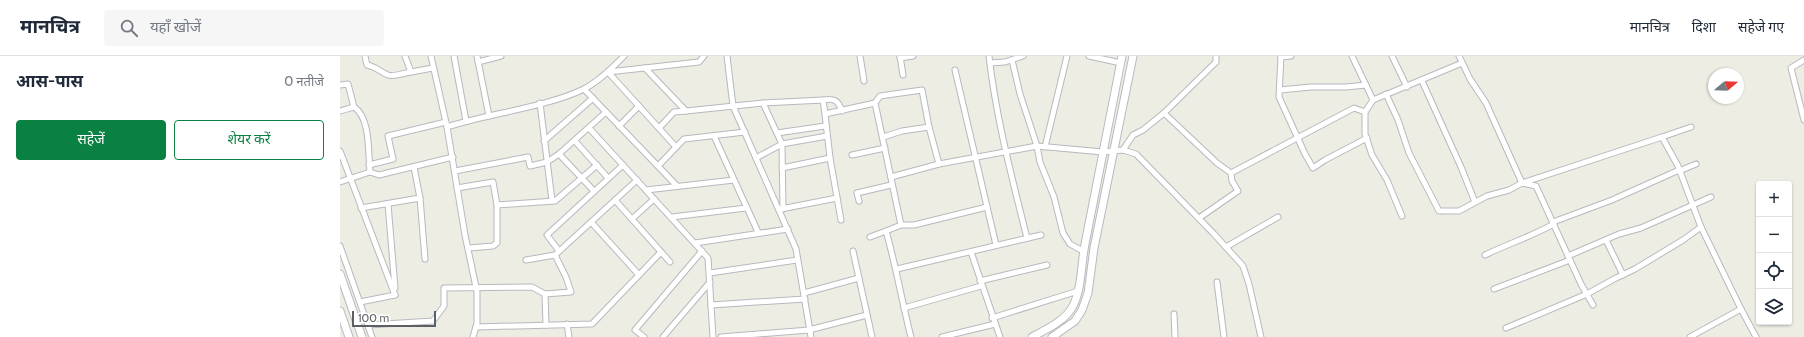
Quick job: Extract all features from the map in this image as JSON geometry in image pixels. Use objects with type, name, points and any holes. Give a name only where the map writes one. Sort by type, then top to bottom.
[{"type":"street","points":[[365,56],[367,65],[378,68],[387,75],[392,76],[434,68]]},
{"type":"street","points":[[405,56],[411,72]]},
{"type":"street","points":[[431,56],[447,124],[457,188],[476,288],[476,327],[473,337]]},
{"type":"street","points":[[454,56],[466,121]]},
{"type":"street","points":[[489,116],[478,59],[501,56]]},
{"type":"street","points":[[369,165],[393,159],[388,136],[489,116],[562,97],[584,89],[599,80],[624,56]]},
{"type":"street","points":[[608,72],[699,62],[704,56]]},
{"type":"street","points":[[727,56],[733,106],[781,209],[796,249],[811,337]]},
{"type":"street","points":[[860,56],[864,81]]},
{"type":"street","points":[[903,75],[900,57],[913,56]]},
{"type":"street","points":[[989,56],[1005,152],[1027,238]]},
{"type":"street","points":[[990,63],[1012,60],[1023,56]]},
{"type":"street","points":[[1045,147],[1067,56]]},
{"type":"street","points":[[1032,337],[1057,323],[1067,315],[1073,306],[1078,291],[1083,251],[1122,60],[1089,56]]},
{"type":"street","points":[[1052,337],[1075,321],[1082,310],[1088,293],[1094,248],[1133,56]]},
{"type":"street","points":[[1123,150],[1133,135],[1143,130],[1164,113],[1216,62],[1216,56]]},
{"type":"street","points":[[1291,56],[1281,56],[1280,97],[1313,168],[1367,138]]},
{"type":"street","points":[[1352,56],[1373,100]]},
{"type":"street","points":[[1392,56],[1407,87]]},
{"type":"street","points":[[1459,56],[1486,103],[1522,183]]},
{"type":"street","points":[[1012,60],[1020,94],[1037,146],[1040,162],[1054,197],[1063,233],[1070,244],[1083,251]]},
{"type":"street","points":[[1804,60],[1791,68],[1804,120]]},
{"type":"street","points":[[1402,216],[1387,180],[1372,155],[1365,134],[1365,112],[1373,100],[1422,81],[1462,63]]},
{"type":"street","points":[[645,68],[686,111]]},
{"type":"street","points":[[955,70],[996,245]]},
{"type":"street","points":[[608,72],[676,147]]},
{"type":"street","points":[[1422,81],[1461,167],[1475,202]]},
{"type":"street","points":[[340,85],[348,84],[354,107],[359,110],[365,122],[370,172]]},
{"type":"street","points":[[1280,90],[1311,87],[1346,87],[1366,84]]},
{"type":"street","points":[[584,89],[677,186]]},
{"type":"street","points":[[825,114],[875,103],[880,96],[922,90],[928,127],[939,164]]},
{"type":"street","points":[[1386,94],[1398,120],[1409,153],[1439,211],[1459,211],[1488,196],[1509,190],[1522,183],[1691,127]]},
{"type":"street","points":[[544,141],[593,98]]},
{"type":"street","points":[[659,128],[674,112],[763,103],[833,99],[837,101],[842,111]]},
{"type":"street","points":[[823,100],[825,126],[841,220]]},
{"type":"street","points":[[540,103],[552,202]]},
{"type":"street","points":[[763,103],[782,144],[781,209]]},
{"type":"street","points":[[875,103],[891,185],[898,206],[901,225]]},
{"type":"street","points":[[619,126],[639,106]]},
{"type":"street","points":[[340,111],[354,107]]},
{"type":"street","points":[[1231,173],[1354,108],[1365,112]]},
{"type":"street","points":[[455,171],[528,157],[530,166],[547,162],[559,154],[606,112]]},
{"type":"street","points":[[1164,113],[1217,163],[1231,173],[1238,192],[1199,218]]},
{"type":"street","points":[[777,132],[825,126]]},
{"type":"street","points":[[882,137],[902,131],[928,127]]},
{"type":"street","points":[[589,128],[695,242],[708,258],[713,337]]},
{"type":"street","points":[[658,166],[684,139],[745,132]]},
{"type":"street","points":[[714,136],[758,232]]},
{"type":"street","points":[[756,158],[782,144],[827,136]]},
{"type":"street","points":[[1662,137],[1679,171],[1701,227],[1756,337]]},
{"type":"street","points":[[575,140],[608,178]]},
{"type":"street","points":[[890,177],[939,164],[1037,146],[1103,152],[1123,150],[1136,154],[1199,218],[1243,266],[1249,284],[1261,337]]},
{"type":"street","points":[[852,155],[885,148]]},
{"type":"street","points":[[340,151],[395,295]]},
{"type":"street","points":[[559,154],[594,191]]},
{"type":"street","points":[[340,182],[370,172],[379,176],[453,157]]},
{"type":"street","points":[[782,168],[830,158]]},
{"type":"street","points":[[1485,255],[1519,239],[1536,234],[1553,223],[1612,200],[1696,164]]},
{"type":"street","points":[[497,204],[552,202],[559,198],[597,165]]},
{"type":"street","points":[[368,325],[433,321],[444,306],[444,288],[532,287],[545,294],[570,292],[557,253],[547,235],[623,165]]},
{"type":"street","points":[[414,167],[420,198],[425,260]]},
{"type":"street","points":[[526,260],[557,253],[637,180]]},
{"type":"street","points":[[646,190],[734,180]]},
{"type":"street","points":[[457,188],[493,182],[497,204],[497,243],[493,246],[469,248]]},
{"type":"street","points":[[1522,183],[1536,186],[1593,306]]},
{"type":"street","points":[[859,201],[857,193],[891,185]]},
{"type":"street","points":[[1494,289],[1569,258],[1606,240],[1641,228],[1711,197]]},
{"type":"street","points":[[361,208],[420,198]]},
{"type":"street","points":[[781,209],[837,198]]},
{"type":"street","points":[[632,219],[654,199]]},
{"type":"street","points":[[615,200],[670,262]]},
{"type":"street","points":[[388,204],[395,295]]},
{"type":"street","points":[[870,236],[901,225],[914,225],[987,207]]},
{"type":"street","points":[[672,217],[746,208]]},
{"type":"street","points":[[1226,247],[1278,217]]},
{"type":"street","points":[[591,222],[639,275]]},
{"type":"street","points":[[1506,328],[1587,294],[1635,269],[1701,227]]},
{"type":"street","points":[[695,242],[788,229]]},
{"type":"street","points":[[886,231],[896,268],[911,337]]},
{"type":"street","points":[[896,268],[1041,235]]},
{"type":"street","points":[[1606,240],[1623,275]]},
{"type":"street","points":[[340,246],[372,337]]},
{"type":"street","points":[[644,337],[635,330],[702,251]]},
{"type":"street","points":[[853,251],[872,337]]},
{"type":"street","points":[[476,327],[592,324],[662,252]]},
{"type":"street","points":[[970,252],[992,318],[1000,337]]},
{"type":"street","points":[[710,273],[797,260]]},
{"type":"street","points":[[904,308],[1047,265]]},
{"type":"street","points":[[340,274],[362,337]]},
{"type":"street","points":[[804,293],[859,278]]},
{"type":"street","points":[[663,337],[710,282]]},
{"type":"street","points":[[1217,282],[1224,337]]},
{"type":"street","points":[[992,318],[1078,291]]},
{"type":"street","points":[[545,294],[546,325]]},
{"type":"street","points":[[360,302],[395,295]]},
{"type":"street","points":[[711,305],[805,299]]},
{"type":"street","points":[[1690,337],[1741,309]]},
{"type":"street","points":[[340,311],[349,337]]},
{"type":"street","points":[[1174,314],[1175,337]]},
{"type":"street","points":[[721,337],[809,330],[867,315]]},
{"type":"street","points":[[567,324],[569,337]]},
{"type":"street","points":[[942,337],[995,324]]}]
